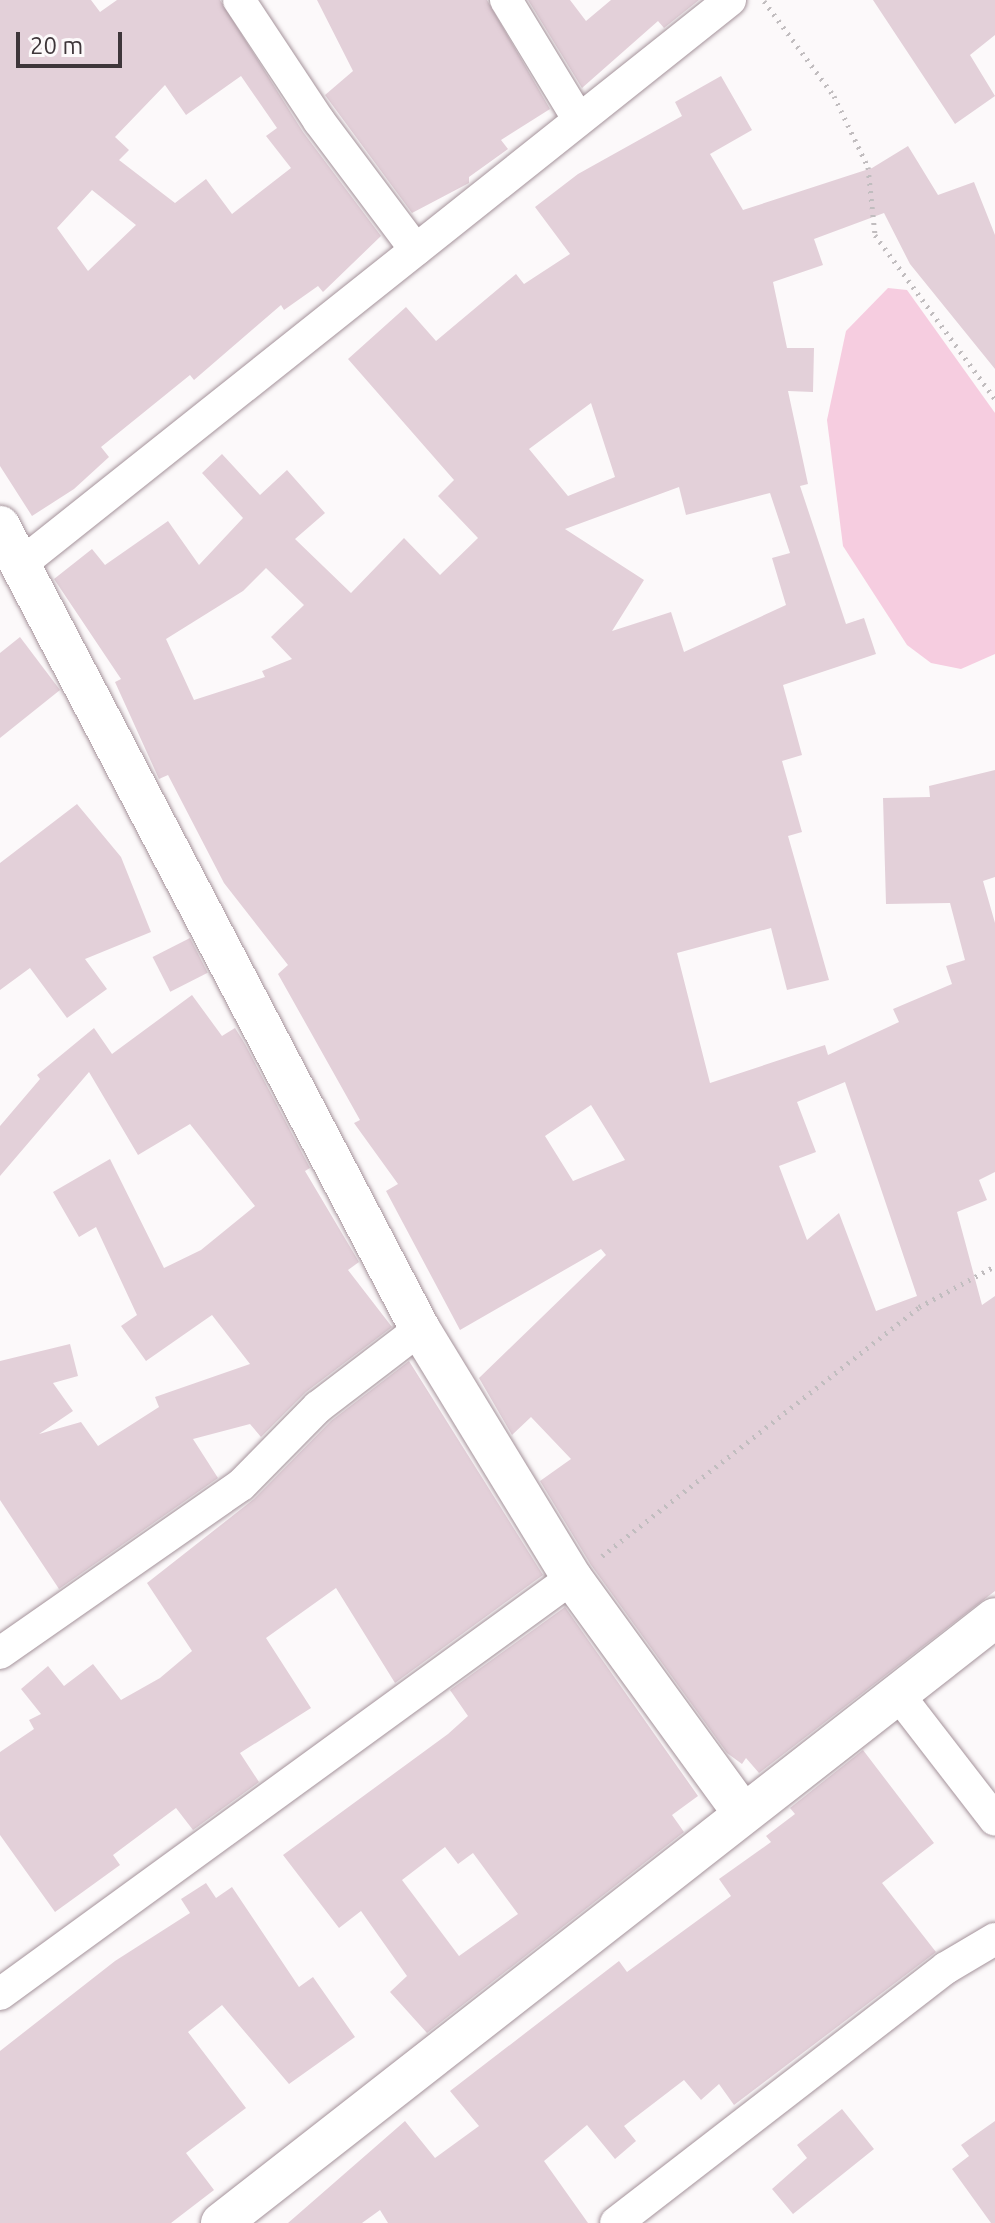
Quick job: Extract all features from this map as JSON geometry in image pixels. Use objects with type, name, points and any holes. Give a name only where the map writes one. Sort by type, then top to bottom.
[{"type":"street","points":[[239,0],[319,121],[416,250]]},
{"type":"street","points":[[506,0],[579,120]]},
{"type":"street","points":[[21,564],[730,0]]},
{"type":"street","points":[[0,526],[420,1329],[572,1578],[742,1812]]},
{"type":"street","points":[[0,1653],[132,1567],[146,1548],[241,1485],[318,1407],[420,1329]]},
{"type":"street","points":[[0,1994],[572,1578]]},
{"type":"street","points":[[221,2223],[742,1812],[995,1618]]},
{"type":"street","points":[[897,1693],[995,1820]]},
{"type":"street","points":[[616,2223],[946,1968],[995,1939]]},
{"type":"path","points":[[764,0],[834,96],[868,167],[875,235],[995,399]]},
{"type":"path","points":[[572,1578],[735,1457],[919,1307],[995,1266]]},
{"type":"shaded area","points":[[888,288],[907,290],[995,413],[995,654],[961,669],[931,663],[907,645],[843,546],[827,420],[846,331]]},
{"type":"building","points":[[0,0],[91,0],[100,12],[117,0],[220,0],[303,132],[381,236],[323,292],[318,286],[284,310],[281,305],[194,380],[190,375],[101,447],[109,457],[74,489],[32,516],[0,466]],"holes":[[[241,76],[277,128],[266,136],[291,168],[232,214],[206,179],[175,203],[119,160],[129,150],[115,137],[165,85],[186,115]],[[92,190],[136,225],[88,271],[57,228]]]},
{"type":"building","points":[[317,0],[487,0],[550,109],[501,140],[508,149],[469,177],[469,183],[412,213],[325,95],[353,71]]},
{"type":"building","points":[[528,0],[570,0],[586,21],[611,0],[699,0],[664,28],[658,21],[582,88]]},
{"type":"building","points":[[873,0],[995,0],[995,35],[970,55],[995,96],[955,124]]},
{"type":"building","points":[[721,76],[752,130],[710,154],[743,210],[872,168],[908,146],[938,195],[974,182],[995,235],[995,369],[910,264],[884,213],[814,239],[823,265],[773,282],[787,348],[814,348],[813,392],[788,391],[808,484],[800,486],[846,624],[864,618],[876,654],[783,685],[802,755],[782,761],[802,832],[788,836],[829,980],[787,990],[771,928],[677,953],[710,1083],[825,1045],[828,1055],[899,1022],[893,1009],[952,984],[946,966],[965,960],[950,903],[886,904],[883,798],[930,797],[929,786],[995,770],[995,877],[983,881],[995,923],[995,1172],[979,1180],[987,1200],[957,1212],[982,1305],[995,1296],[995,1591],[759,1773],[746,1758],[742,1764],[727,1753],[591,1565],[540,1481],[571,1459],[531,1417],[512,1435],[479,1378],[606,1255],[601,1249],[460,1330],[386,1191],[398,1184],[354,1123],[360,1120],[278,974],[288,965],[224,883],[168,775],[159,779],[115,682],[121,679],[54,579],[92,549],[105,565],[168,521],[199,565],[243,518],[202,473],[222,454],[260,495],[287,470],[325,513],[295,539],[351,593],[404,538],[440,575],[478,538],[438,496],[454,480],[348,359],[406,307],[436,341],[516,274],[524,284],[570,254],[535,207],[578,174],[682,116],[675,102]],"holes":[[[591,403],[615,477],[568,496],[529,449]],[[679,487],[686,515],[770,493],[790,553],[772,558],[786,605],[684,652],[671,612],[612,631],[644,580],[565,529]],[[266,568],[304,605],[271,637],[292,659],[262,671],[265,677],[194,700],[166,639],[243,591]],[[845,1082],[917,1296],[876,1311],[839,1213],[807,1240],[779,1166],[816,1152],[797,1102]],[[591,1105],[625,1160],[573,1181],[545,1136]]]},
{"type":"building","points":[[20,637],[60,690],[0,738],[0,653]]},
{"type":"building","points":[[77,804],[121,857],[151,932],[85,959],[107,989],[67,1018],[30,968],[0,990],[0,863]]},
{"type":"building","points":[[190,938],[208,973],[170,992],[153,957]]},
{"type":"building","points":[[192,995],[222,1036],[235,1028],[245,1044],[310,1168],[305,1171],[359,1262],[348,1270],[392,1327],[306,1392],[261,1437],[250,1424],[193,1439],[218,1478],[59,1589],[0,1500],[0,1361],[70,1344],[78,1376],[53,1383],[73,1411],[39,1434],[81,1422],[98,1446],[159,1407],[155,1397],[250,1364],[212,1315],[146,1361],[121,1326],[137,1315],[96,1227],[79,1237],[53,1192],[110,1159],[164,1268],[201,1250],[255,1206],[190,1124],[138,1155],[89,1072],[0,1176],[0,1126],[40,1079],[37,1075],[94,1028],[112,1054]]},
{"type":"building","points":[[409,1361],[543,1575],[395,1683],[336,1588],[266,1638],[311,1708],[240,1753],[259,1782],[193,1830],[176,1808],[113,1855],[120,1865],[55,1912],[0,1835],[0,1752],[34,1729],[29,1720],[41,1714],[21,1689],[48,1666],[64,1686],[93,1664],[121,1700],[160,1678],[192,1651],[147,1583],[254,1499],[331,1421]]},
{"type":"building","points":[[565,1607],[698,1796],[672,1815],[684,1832],[427,2033],[390,1992],[407,1976],[361,1911],[339,1928],[283,1855],[468,1716],[450,1690]],"holes":[[[445,1847],[458,1864],[473,1853],[518,1914],[459,1956],[402,1880]]]},
{"type":"building","points":[[863,1750],[934,1843],[882,1883],[936,1952],[734,2105],[719,2084],[701,2100],[684,2080],[624,2126],[636,2141],[615,2159],[587,2125],[544,2161],[588,2223],[388,2223],[380,2210],[362,2223],[288,2223],[405,2121],[435,2158],[479,2126],[450,2091],[619,1961],[627,1972],[731,1896],[719,1879],[771,1842],[766,1836],[795,1814],[790,1808]]},
{"type":"building","points":[[206,1883],[216,1898],[232,1887],[299,1987],[313,1977],[355,2037],[289,2084],[222,2005],[188,2032],[246,2108],[186,2153],[214,2190],[171,2223],[0,2223],[0,2051],[115,1961],[190,1913],[181,1899]]},
{"type":"building","points":[[842,2109],[874,2149],[793,2214],[772,2189],[807,2158],[797,2145]]},
{"type":"building","points":[[995,2121],[995,2223],[991,2223],[952,2169],[969,2156],[961,2145]]}]
